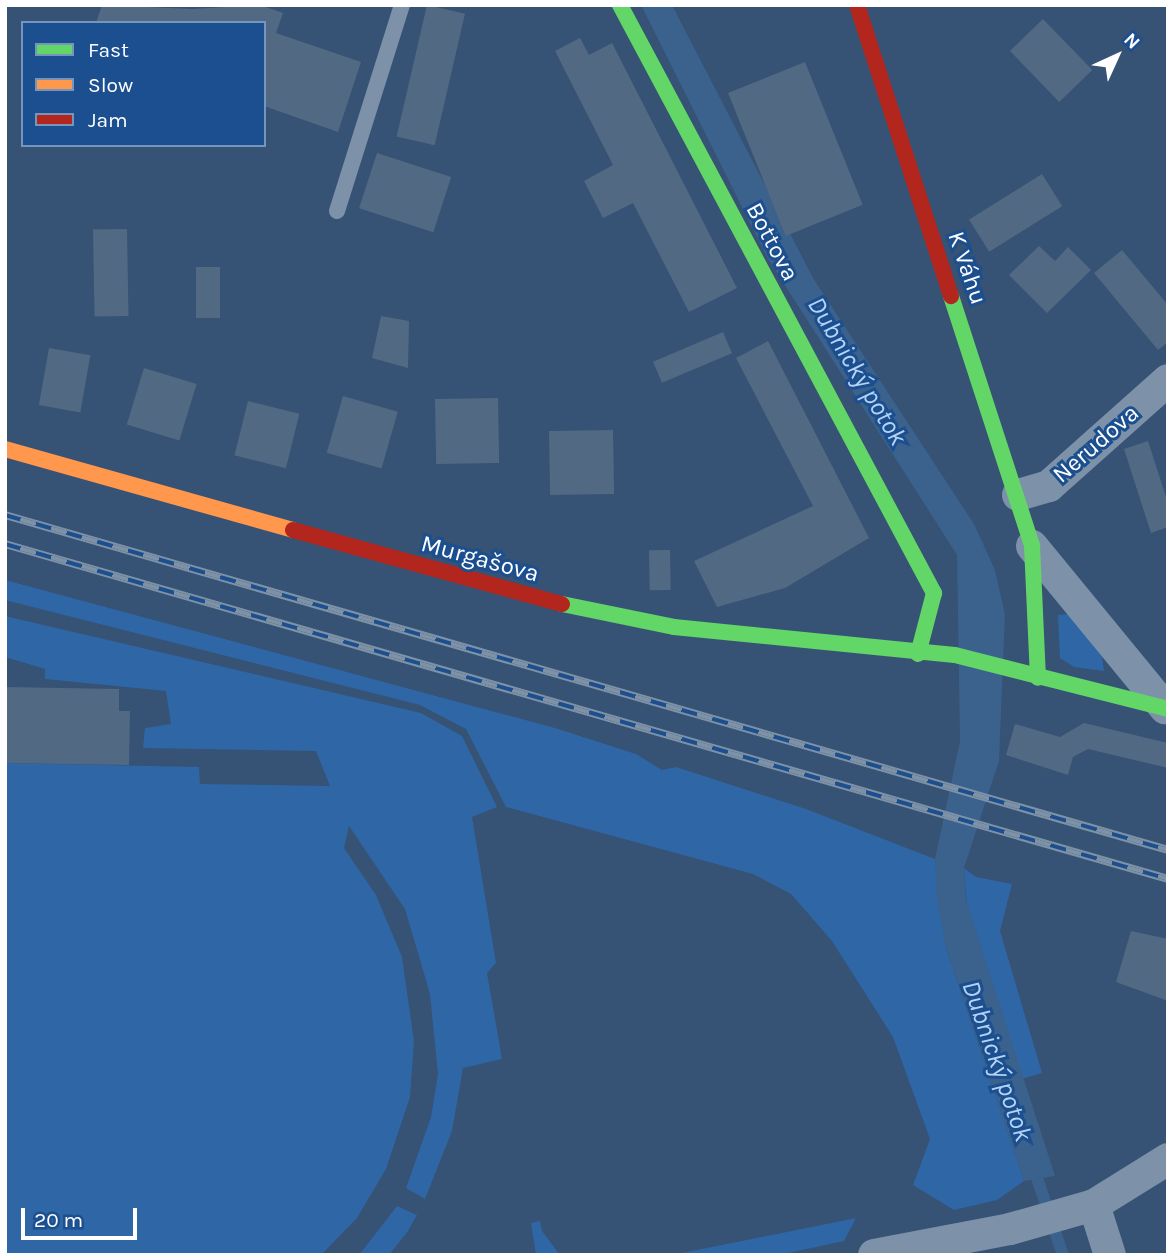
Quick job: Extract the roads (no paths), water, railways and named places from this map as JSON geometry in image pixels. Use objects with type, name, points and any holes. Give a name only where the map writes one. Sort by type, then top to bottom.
[{"type":"street","name":"Bottova","points":[[620,5],[934,593],[918,654]]},
{"type":"street","name":"K Váhu","points":[[857,5],[1032,545],[1038,678]]},
{"type":"street","name":"Nerudova","points":[[1018,495],[1049,486],[1168,380]]},
{"type":"street","name":"Murgašova","points":[[5,449],[525,596],[674,627],[918,654],[955,654],[1009,671],[1166,708]]},
{"type":"street","points":[[1032,545],[1166,708]]},
{"type":"street","points":[[874,1255],[1045,1225],[1168,1159]]},
{"type":"street","points":[[1045,1225],[1110,1255]]},
{"type":"lane","points":[[337,211],[402,5]]},
{"type":"water","points":[[641,5],[672,5],[813,278],[974,524],[995,570],[1005,615],[999,761],[964,868],[966,900],[1055,1176],[1024,1181],[946,948],[937,898],[935,859],[960,741],[957,555],[767,257]]},
{"type":"waterway","name":"Dubnický potok","points":[[1033,1166],[1063,1255]]},
{"type":"railway","points":[[5,515],[1168,850]]},
{"type":"railway","points":[[5,544],[1168,879]]}]
